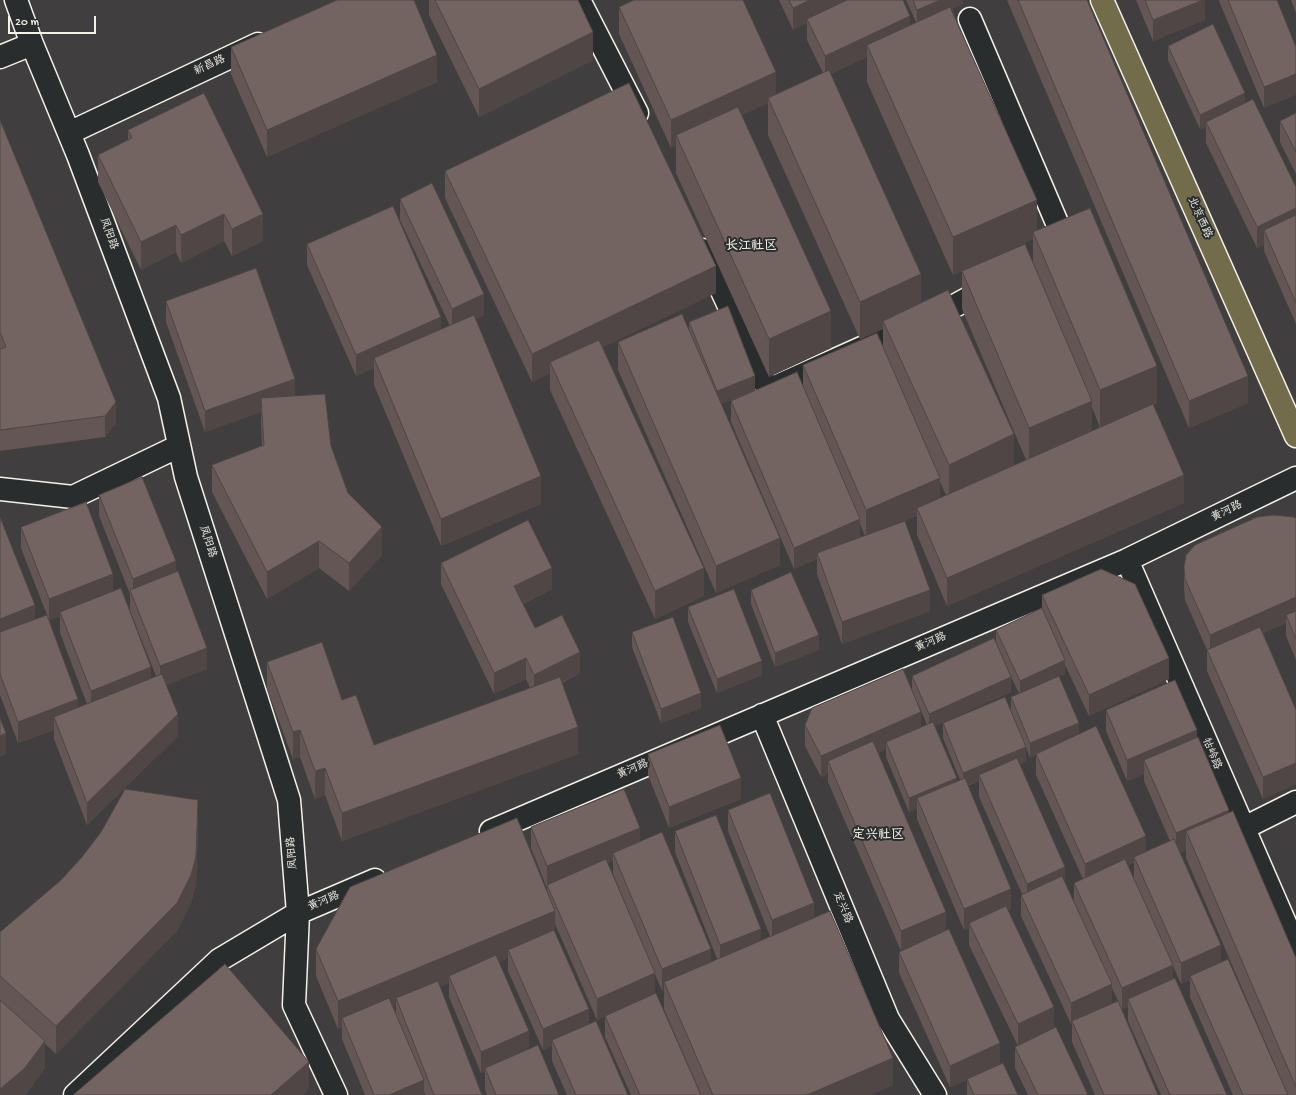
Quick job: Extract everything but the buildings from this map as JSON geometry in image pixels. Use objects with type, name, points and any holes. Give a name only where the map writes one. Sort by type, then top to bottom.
[{"type":"main road","name":"北京西路","points":[[1102,0],[1296,436]]},
{"type":"street","name":"凤阳路","points":[[16,0],[32,44],[69,133],[169,398],[186,477],[289,800],[298,913],[294,1005],[336,1095]]},
{"type":"street","points":[[579,0],[645,129]]},
{"type":"street","points":[[970,19],[1066,244],[1045,255]]},
{"type":"street","name":"新昌路","points":[[69,133],[273,37]]},
{"type":"street","points":[[0,57],[32,44]]},
{"type":"street","points":[[695,234],[768,390],[949,309],[1004,278]]},
{"type":"street","points":[[0,490],[72,497],[179,446]]},
{"type":"street","name":"黄河路","points":[[475,838],[1127,560],[1296,478]]},
{"type":"street","name":"牯岭路","points":[[1127,560],[1296,948]]},
{"type":"street","name":"定兴路","points":[[762,715],[888,1019],[935,1095]]},
{"type":"street","points":[[1244,828],[1296,802]]},
{"type":"street","name":"黄河路","points":[[75,1095],[219,960],[298,913],[394,872]]},
{"type":"district","name":"长江社区","points":[[751,247]]},
{"type":"district","name":"定兴社区","points":[[878,836]]}]
